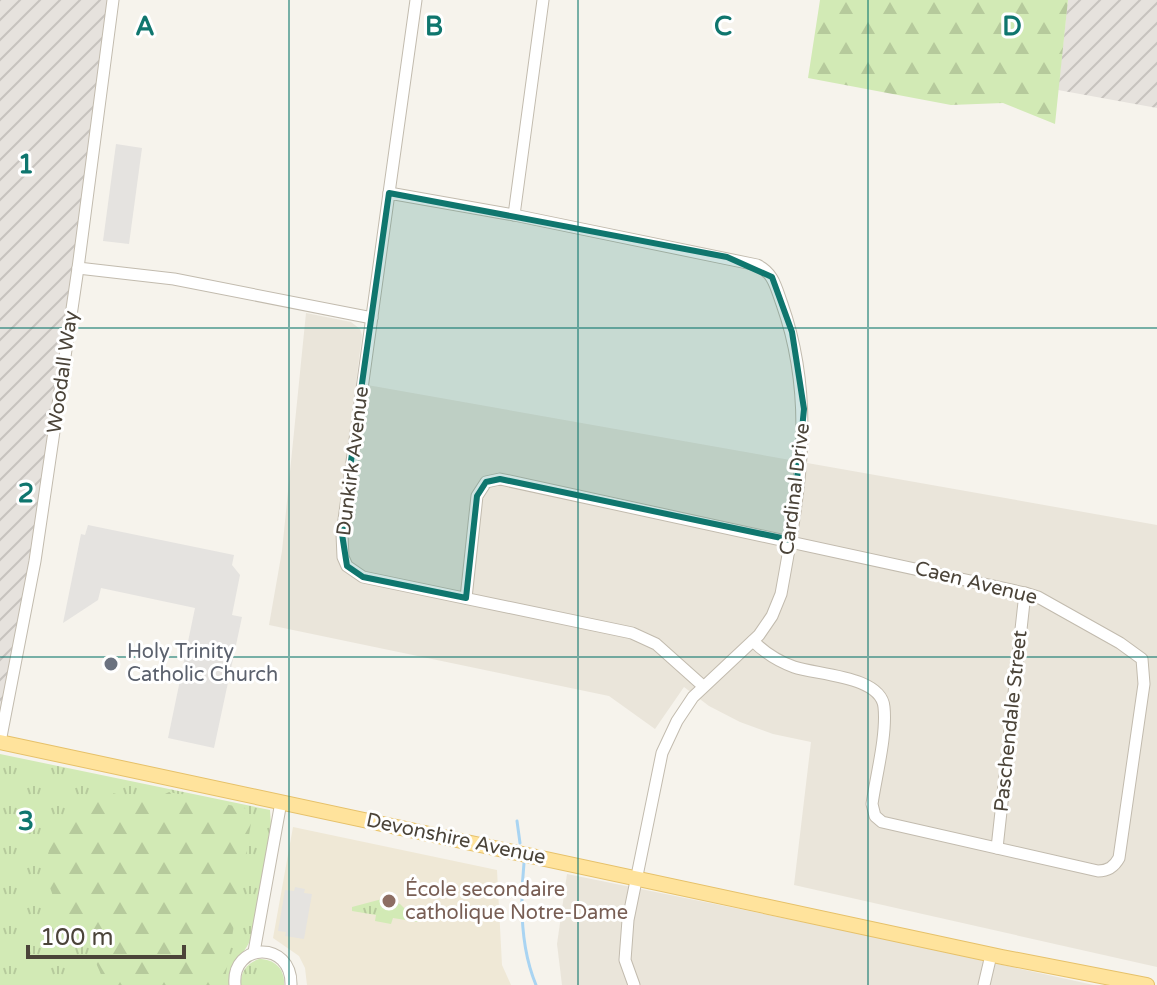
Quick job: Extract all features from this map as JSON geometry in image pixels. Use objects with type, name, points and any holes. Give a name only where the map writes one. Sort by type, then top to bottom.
[{"type":"main road","name":"Devonshire Avenue","points":[[0,742],[991,955],[1147,985]]},
{"type":"street","name":"Woodall Way","points":[[0,742],[35,561],[113,0]]},
{"type":"street","points":[[78,268],[174,279],[372,318],[416,0]]},
{"type":"street","points":[[514,215],[543,0]]},
{"type":"street","name":"Cardinal Drive","points":[[389,193],[727,257],[766,269],[772,277],[792,332],[804,409],[802,454],[791,540],[776,607],[753,641],[703,686],[684,709],[662,753],[635,877],[625,948],[627,969],[634,985]]},
{"type":"street","name":"Dunkirk Avenue","points":[[372,318],[342,534],[343,557],[347,566],[363,577],[639,635],[663,650],[703,686]]},
{"type":"street","name":"Caen Avenue","points":[[466,598],[477,496],[486,482],[494,479],[791,540],[1038,597],[1135,652],[1142,659],[1144,684],[1119,858],[1105,871],[1098,871],[893,826],[877,819],[872,804],[884,721],[880,694],[865,684],[781,662],[753,641]]},
{"type":"street","name":"Paschendale Street","points":[[997,848],[1025,593]]},
{"type":"street","points":[[254,952],[281,802]]},
{"type":"street","points":[[235,985],[240,962],[254,952],[271,952],[280,957],[291,974],[291,985]]},
{"type":"street","points":[[984,985],[991,955]]},
{"type":"highlighted area","points":[[389,193],[727,257],[772,277],[792,332],[804,409],[791,540],[500,479],[486,482],[477,496],[466,598],[363,577],[347,566],[342,534]]},
{"type":"shaded area","points":[[0,0],[113,0],[35,561],[0,742]]},
{"type":"shaded area","points":[[1068,0],[1157,0],[1157,108],[1058,90]]},
{"type":"shaded area","points":[[116,144],[142,148],[129,244],[103,241]]},
{"type":"shaded area","points":[[306,313],[351,322],[360,329],[362,335],[356,383],[1157,525],[1157,967],[794,885],[811,742],[773,734],[740,722],[709,706],[684,687],[655,729],[609,696],[269,625],[282,551]]},
{"type":"shaded area","points":[[88,525],[234,555],[232,565],[240,575],[232,615],[242,617],[214,748],[168,738],[195,608],[101,588],[98,600],[63,623],[81,534],[85,535]]},
{"type":"shaded area","name":"École secondaire catholique Notre-Dame","points":[[293,827],[497,870],[502,965],[511,985],[307,985],[305,968],[299,956],[273,938]]},
{"type":"shaded area","points":[[567,874],[1094,985],[562,985],[557,944]]},
{"type":"shaded area","points":[[295,887],[312,894],[304,939],[285,936],[286,932],[278,931],[285,890],[294,891]]},
{"type":"green space","points":[[820,0],[1068,0],[1055,124],[1003,103],[951,105],[808,78]]},
{"type":"green space","points":[[0,754],[270,810],[271,825],[251,938],[231,971],[229,985],[0,985]]},
{"type":"green space","points":[[99,789],[147,803],[169,792],[248,809],[251,823],[224,985],[108,985],[84,935],[60,916],[48,875],[47,860],[51,846],[65,823]]},
{"type":"green space","points":[[382,899],[400,904],[418,922],[393,918],[391,924],[375,921],[376,915],[352,911],[352,907]]},
{"type":"green space","points":[[259,959],[278,966],[284,985],[241,985],[245,969]]},
{"type":"waterway","points":[[517,821],[520,843]]},
{"type":"waterway","points":[[524,863],[522,925],[536,985]]},
{"type":"place","name":"Holy Trinity Catholic Church","points":[[111,664]]},
{"type":"place","name":"École secondaire catholique Notre-Dame","points":[[389,901]]}]
